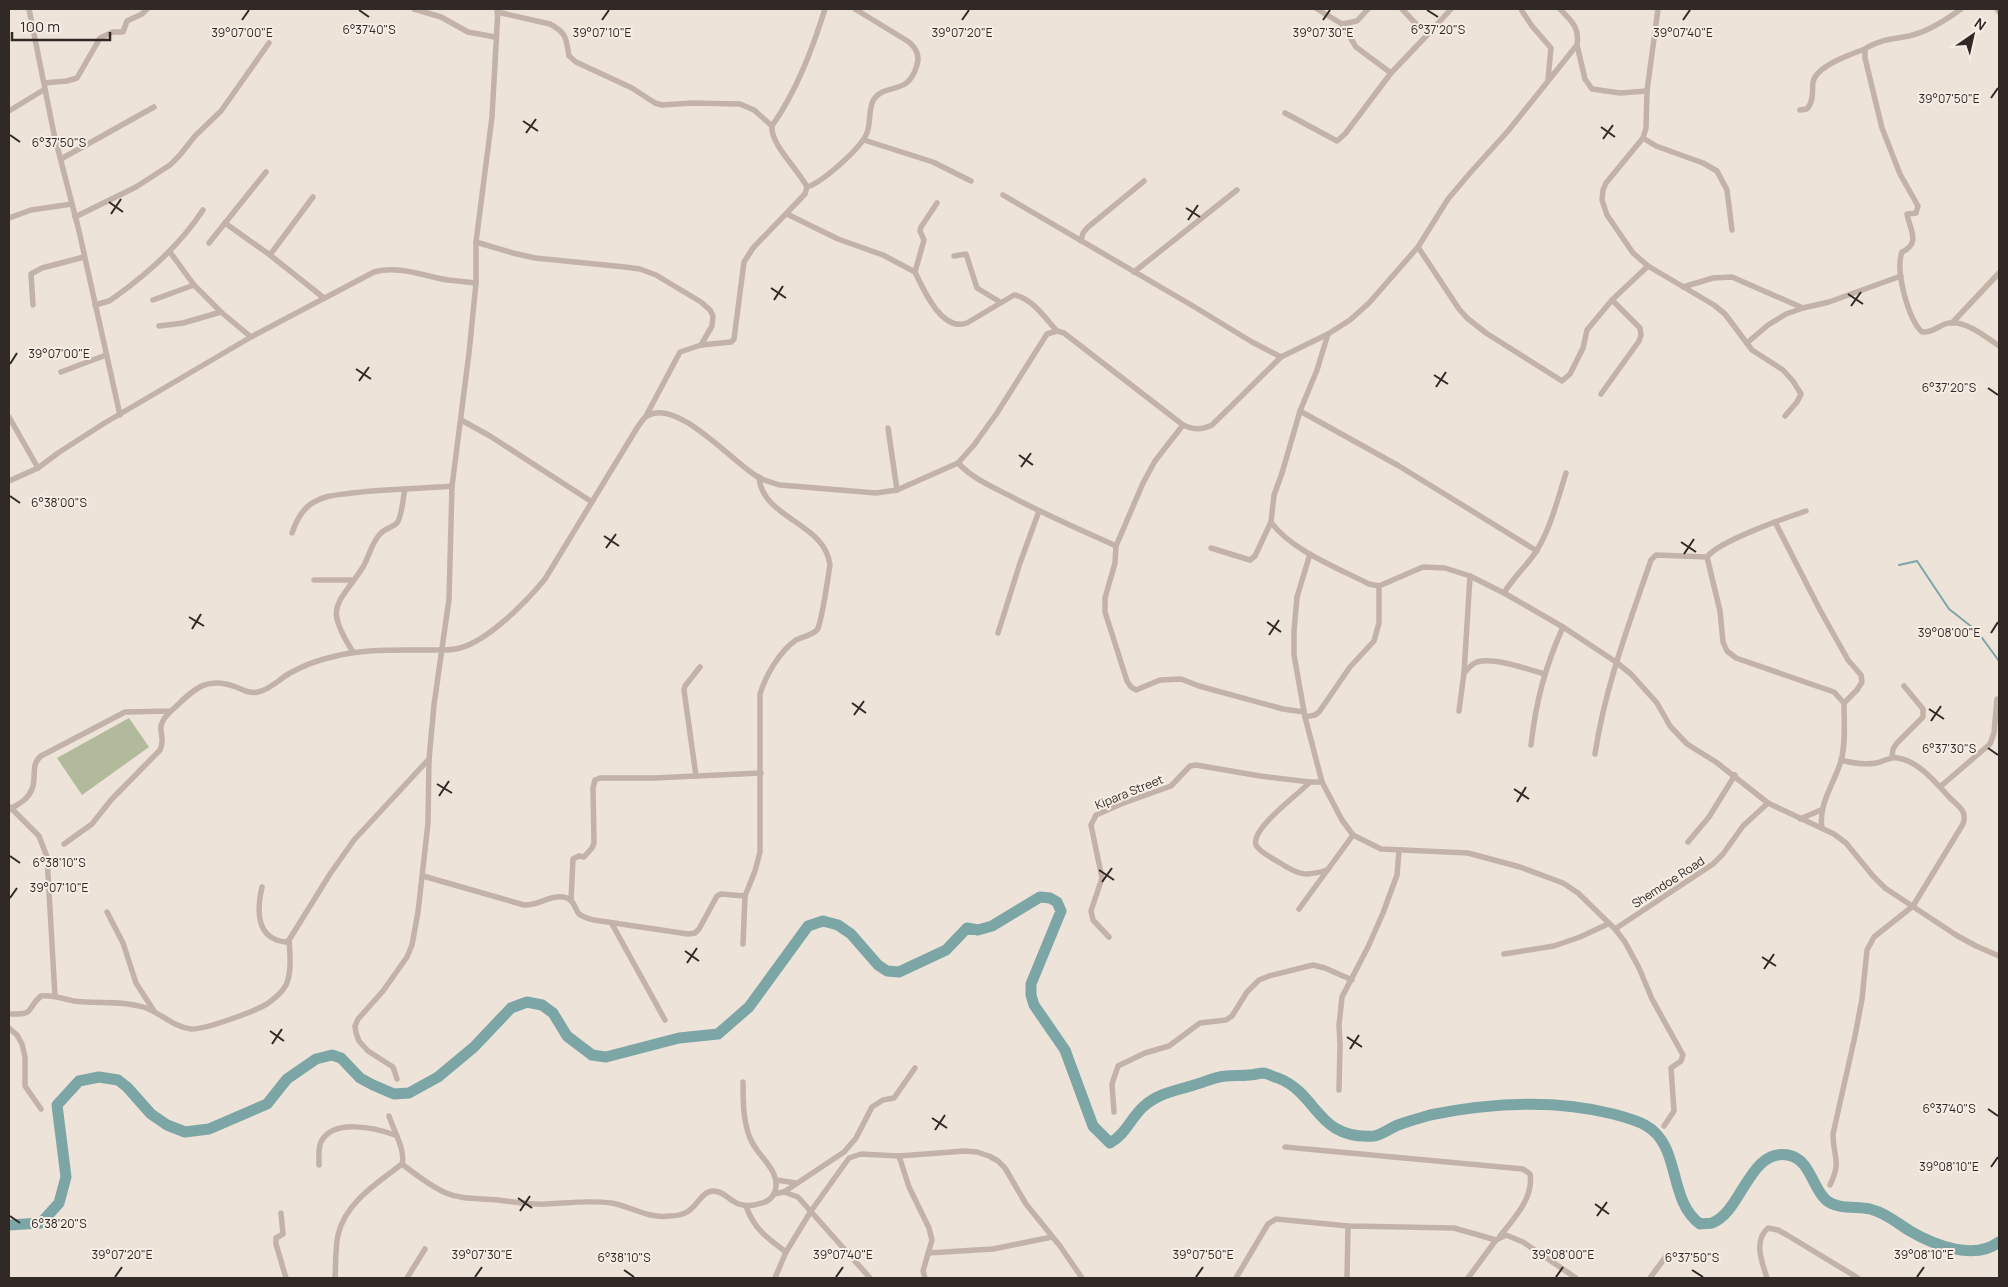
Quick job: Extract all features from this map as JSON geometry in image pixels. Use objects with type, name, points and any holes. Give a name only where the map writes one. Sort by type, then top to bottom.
[{"type":"street","points":[[29,9],[54,134],[120,414]]},
{"type":"street","points":[[9,111],[44,86],[77,78],[100,38],[113,32],[122,32],[127,21],[142,14],[147,9]]},
{"type":"street","points":[[414,9],[441,17],[468,32],[495,37]]},
{"type":"street","points":[[808,187],[773,138],[772,126],[792,95],[825,9]]},
{"type":"street","points":[[64,844],[92,824],[111,800],[160,750],[164,744],[160,728],[161,724],[171,711],[196,689],[212,681],[224,682],[254,693],[269,689],[299,668],[329,657],[376,650],[441,650],[460,648],[479,639],[527,600],[548,574],[646,416],[680,352],[701,345],[731,342],[734,339],[738,294],[744,262],[753,248],[787,214],[805,194],[808,187],[814,185],[836,167],[864,140],[869,126],[873,100],[879,95],[906,85],[910,80],[918,57],[914,47],[855,9]]},
{"type":"street","points":[[1317,9],[1342,24],[1356,47],[1391,73]]},
{"type":"street","points":[[1342,24],[1357,21],[1368,9]]},
{"type":"street","points":[[1402,9],[1418,26],[1431,31]]},
{"type":"street","points":[[1285,113],[1328,138],[1337,141],[1345,134],[1391,73],[1451,9]]},
{"type":"street","points":[[1560,9],[1575,26],[1579,34],[1577,45],[1585,79],[1592,89],[1613,92],[1647,91]]},
{"type":"street","points":[[1658,9],[1647,91],[1646,128],[1643,138],[1606,182],[1602,190],[1602,200],[1608,215],[1633,253],[1648,266],[1714,305],[1724,314],[1752,350],[1783,370],[1793,381],[1801,394],[1785,416]]},
{"type":"street","points":[[1800,110],[1807,108],[1811,103],[1814,79],[1816,74],[1822,69],[1878,41],[1910,36],[1929,29],[1961,9]]},
{"type":"street","points":[[397,1080],[393,1066],[368,1052],[356,1033],[355,1026],[358,1019],[399,969],[411,948],[423,876],[428,823],[429,759],[448,599],[452,486],[476,283],[476,242],[492,117],[497,10],[550,24],[557,28],[564,34],[568,42],[569,56],[576,62],[632,88],[654,103],[662,105],[692,102],[740,104],[754,110],[772,126]]},
{"type":"street","points":[[1521,10],[1551,48],[1548,79]]},
{"type":"street","points":[[1521,10],[1529,10]]},
{"type":"street","points":[[75,217],[136,187],[170,165],[195,136],[218,115],[269,43]]},
{"type":"street","points":[[787,214],[838,239],[883,255],[915,272],[927,296],[946,320],[954,324],[967,323],[1014,295],[1026,299],[1057,331],[1064,334],[1183,425],[1197,430],[1204,429],[1212,425],[1281,357],[1328,334],[1350,320],[1369,303],[1418,247],[1448,200],[1508,131],[1577,45]]},
{"type":"street","points":[[1865,49],[1865,58],[1882,128],[1900,174],[1918,206],[1916,212],[1907,214],[1913,240],[1909,249],[1902,254],[1900,276],[1911,313],[1922,332],[1931,332],[1939,326],[1952,323],[1964,324],[1999,346]]},
{"type":"street","points":[[61,159],[154,106]]},
{"type":"street","points":[[1643,138],[1656,146],[1703,163],[1717,171],[1727,190],[1732,230]]},
{"type":"street","points":[[864,140],[932,162],[971,181]]},
{"type":"street","points":[[209,243],[266,172]]},
{"type":"street","points":[[1081,241],[1083,233],[1088,227],[1144,181]]},
{"type":"street","points":[[1134,272],[1238,190]]},
{"type":"street","points":[[1003,195],[1252,342],[1281,357]]},
{"type":"street","points":[[270,255],[312,197]]},
{"type":"street","points":[[9,218],[39,208],[72,204]]},
{"type":"street","points":[[915,272],[923,245],[921,227],[937,204]]},
{"type":"street","points":[[95,305],[116,297],[170,252],[204,210]]},
{"type":"street","points":[[225,223],[270,255],[324,298]]},
{"type":"street","points":[[476,242],[535,258],[640,269],[656,275],[701,302],[714,316],[712,326],[701,345]]},
{"type":"street","points":[[1418,247],[1459,309],[1471,322],[1562,381],[1570,374],[1583,348],[1587,330],[1612,300],[1648,266]]},
{"type":"street","points":[[170,252],[194,285],[221,312],[251,336]]},
{"type":"street","points":[[954,256],[966,254],[977,288],[1000,302]]},
{"type":"street","points":[[33,305],[30,274],[42,268],[84,257]]},
{"type":"street","points":[[9,481],[38,468],[58,453],[120,414],[251,336],[374,272],[384,270],[476,283]]},
{"type":"street","points":[[1952,323],[1999,273]]},
{"type":"street","points":[[1747,343],[1768,325],[1786,314],[1829,302],[1900,276]]},
{"type":"street","points":[[1682,287],[1713,278],[1732,277],[1803,308]]},
{"type":"street","points":[[153,300],[194,285]]},
{"type":"street","points":[[1601,394],[1642,335],[1640,328],[1612,300]]},
{"type":"street","points":[[159,326],[183,323],[221,312]]},
{"type":"street","points":[[646,416],[665,413],[687,422],[759,477],[780,485],[876,493],[897,490],[958,463],[974,445],[997,413],[1047,334],[1057,331]]},
{"type":"street","points":[[1211,548],[1250,560],[1255,556],[1271,522],[1274,495],[1300,411],[1317,370],[1328,334]]},
{"type":"street","points":[[61,372],[106,355]]},
{"type":"street","points":[[1300,411],[1399,466],[1536,551]]},
{"type":"street","points":[[9,417],[38,468]]},
{"type":"street","points":[[461,420],[490,436],[592,502]]},
{"type":"street","points":[[1183,425],[1155,461],[1147,476],[1116,546],[1115,563],[1105,598],[1104,612],[1127,681],[1131,687],[1136,690],[1160,680],[1181,679],[1199,686],[1283,709],[1315,715],[1350,667],[1374,641],[1379,623],[1379,586]]},
{"type":"street","points":[[888,428],[897,490]]},
{"type":"street","points":[[958,463],[967,472],[981,481],[1039,511],[1116,546]]},
{"type":"street","points":[[1504,593],[1536,551],[1545,534],[1566,473]]},
{"type":"street","points":[[743,944],[745,896],[760,852],[761,773],[758,714],[760,694],[764,682],[782,653],[798,639],[812,634],[819,626],[830,565],[829,557],[821,542],[775,506],[762,491],[759,477]]},
{"type":"street","points":[[292,533],[299,517],[312,502],[324,497],[452,486]]},
{"type":"street","points":[[353,652],[340,630],[336,609],[341,597],[363,567],[381,533],[397,523],[401,515],[405,489]]},
{"type":"street","points":[[998,633],[1020,562],[1039,511]]},
{"type":"street","points":[[1595,754],[1604,704],[1616,662],[1652,557],[1656,555],[1707,557],[1717,548],[1806,511]]},
{"type":"street","points":[[1271,522],[1277,531],[1310,554],[1370,584],[1379,586],[1409,572],[1429,566],[1445,568],[1470,576],[1563,627],[1631,674],[1656,703],[1678,737],[1687,744],[1716,762],[1768,803],[1822,828],[1846,843],[1885,888],[1956,935],[1999,956]]},
{"type":"street","points":[[1776,522],[1820,610],[1848,660],[1861,675],[1862,682],[1844,703]]},
{"type":"street","points":[[1310,554],[1297,597],[1294,655],[1304,714],[1322,782],[1342,820],[1353,835],[1381,849],[1468,853],[1563,883],[1578,893],[1608,924],[1615,928],[1639,968],[1652,999],[1683,1055],[1681,1061],[1670,1068],[1674,1111],[1664,1126]]},
{"type":"street","points":[[1707,557],[1720,611],[1723,642],[1727,651],[1736,658],[1834,692],[1844,703],[1844,739],[1841,760],[1821,810],[1822,828]]},
{"type":"street","points":[[1459,712],[1464,673],[1470,576]]},
{"type":"street","points":[[314,580],[353,580]]},
{"type":"street","points":[[1531,745],[1533,717],[1544,674],[1563,627]]},
{"type":"street","points":[[1464,673],[1472,665],[1487,661],[1544,674]]},
{"type":"street","points":[[696,776],[684,690],[700,667]]},
{"type":"street","points":[[1892,758],[1893,749],[1923,717],[1924,713],[1923,709],[1904,686]]},
{"type":"street","points":[[1941,786],[1990,744],[1994,733],[1997,699]]},
{"type":"street","points":[[55,996],[47,857],[39,836],[10,808],[30,794],[33,788],[35,764],[41,756],[125,712],[171,711]]},
{"type":"street","points":[[1830,1185],[1837,1172],[1838,1164],[1833,1145],[1833,1134],[1862,999],[1867,950],[1878,932],[1913,906],[1963,824],[1963,812],[1941,786],[1908,762],[1899,758],[1869,764],[1841,760]]},
{"type":"street","points":[[9,1014],[25,1014],[30,1012],[41,996],[55,996],[76,1001],[138,1006],[178,1025],[189,1029],[201,1029],[266,1004],[278,995],[286,984],[291,960],[289,940],[330,874],[354,840],[429,759]]},
{"type":"street","name":"Kipara Street","points":[[1110,937],[1093,920],[1091,911],[1102,878],[1091,826],[1096,815],[1171,786],[1190,766],[1196,764],[1229,771],[1322,782]]},
{"type":"street","points":[[571,900],[572,859],[580,856],[584,857],[594,843],[593,788],[595,780],[600,778],[761,773]]},
{"type":"street","points":[[1688,842],[1709,817],[1735,776]]},
{"type":"street","points":[[1310,782],[1269,819],[1259,832],[1255,843],[1266,854],[1298,874],[1308,875],[1327,870]]},
{"type":"street","name":"Shemdoe Road","points":[[1615,928],[1713,864],[1743,826],[1768,803]]},
{"type":"street","points":[[1800,819],[1821,810]]},
{"type":"street","points":[[1299,909],[1353,835]]},
{"type":"street","points":[[1339,1090],[1339,1024],[1342,997],[1368,947],[1397,875],[1399,851]]},
{"type":"street","points":[[423,876],[524,905],[532,906],[554,897],[566,897],[571,900],[580,914],[586,918],[612,924],[695,933],[717,896],[721,894],[745,896]]},
{"type":"street","points":[[262,887],[258,914],[260,922],[269,935],[276,940],[286,942],[289,940]]},
{"type":"street","points":[[107,912],[124,943],[136,983],[157,1014]]},
{"type":"street","points":[[612,924],[665,1020]]},
{"type":"street","points":[[1504,954],[1554,946],[1608,924]]},
{"type":"street","points":[[1114,1112],[1112,1084],[1118,1066],[1145,1053],[1169,1046],[1200,1023],[1226,1020],[1232,1016],[1247,992],[1259,980],[1288,970],[1313,966],[1325,968],[1352,980]]},
{"type":"street","points":[[9,1028],[17,1035],[22,1044],[25,1057],[26,1086],[41,1110]]},
{"type":"street","points":[[402,1164],[445,1193],[467,1199],[545,1205],[591,1201],[612,1203],[634,1209],[652,1217],[664,1217],[688,1212],[705,1195],[716,1191],[737,1204],[746,1206],[764,1203],[774,1194],[784,1192],[844,1152],[856,1138],[872,1107],[883,1100],[894,1098],[914,1068]]},
{"type":"street","points":[[743,1082],[744,1112],[750,1139],[770,1167],[776,1180],[774,1194]]},
{"type":"street","points":[[335,1278],[338,1237],[346,1217],[365,1192],[402,1164],[402,1150],[389,1116]]},
{"type":"street","points":[[319,1165],[320,1142],[328,1133],[356,1126],[395,1134]]},
{"type":"street","points":[[1285,1147],[1523,1169],[1530,1174],[1532,1184],[1530,1192],[1519,1211],[1468,1278]]},
{"type":"street","points":[[775,1278],[786,1252],[811,1211],[844,1164],[854,1155],[899,1156],[965,1151],[989,1156],[1006,1168],[1026,1204],[1082,1278]]},
{"type":"street","points":[[899,1156],[909,1186],[929,1228],[932,1240],[923,1271],[925,1278]]},
{"type":"street","points":[[776,1180],[796,1183]]},
{"type":"street","points":[[784,1192],[798,1197],[870,1278]]},
{"type":"street","points":[[746,1206],[750,1218],[758,1230],[786,1252]]},
{"type":"street","points":[[281,1213],[283,1234],[276,1238],[276,1244],[286,1278]]},
{"type":"street","points":[[1239,1277],[1272,1220],[1348,1226],[1454,1228],[1486,1238],[1498,1238],[1506,1234],[1576,1278]]},
{"type":"street","points":[[1347,1278],[1348,1226]]},
{"type":"street","points":[[1767,1278],[1760,1255],[1760,1240],[1768,1228],[1778,1230],[1858,1278]]},
{"type":"street","points":[[928,1253],[993,1249],[1052,1237]]},
{"type":"street","points":[[1486,1238],[1490,1248]]},
{"type":"street","points":[[407,1278],[425,1249]]},
{"type":"street","points":[[1650,1278],[1667,1255]]},
{"type":"green space","points":[[129,718],[149,747],[82,795],[57,758]]},
{"type":"waterway","points":[[1899,565],[1917,561],[1949,609],[1977,631],[1999,661]]},
{"type":"waterway","points":[[9,1225],[41,1223],[59,1203],[66,1177],[57,1105],[79,1081],[99,1077],[118,1080],[127,1087],[151,1114],[167,1125],[185,1132],[209,1129],[267,1104],[287,1079],[316,1059],[332,1055],[341,1058],[360,1078],[373,1085],[394,1094],[409,1093],[438,1077],[474,1047],[511,1008],[527,1002],[542,1005],[553,1013],[567,1036],[592,1055],[606,1057],[679,1038],[718,1034],[749,1007],[808,926],[823,921],[838,925],[851,934],[878,965],[887,971],[899,972],[946,950],[967,928],[978,930],[992,926],[1040,897],[1050,898],[1057,902],[1061,911],[1031,984],[1031,995],[1034,1005],[1065,1050],[1093,1126],[1110,1143],[1120,1136],[1139,1111],[1155,1098],[1214,1078],[1264,1073],[1292,1085],[1329,1124],[1340,1131],[1355,1135],[1374,1136],[1410,1121],[1453,1111],[1499,1105],[1568,1106],[1591,1109],[1630,1119],[1645,1125],[1657,1134],[1665,1146],[1683,1201],[1690,1214],[1700,1224],[1712,1223],[1722,1217],[1764,1161],[1775,1155],[1788,1155],[1801,1162],[1821,1194],[1831,1203],[1876,1211],[1920,1236],[1954,1249],[1978,1250],[1989,1248],[1999,1242]]}]
